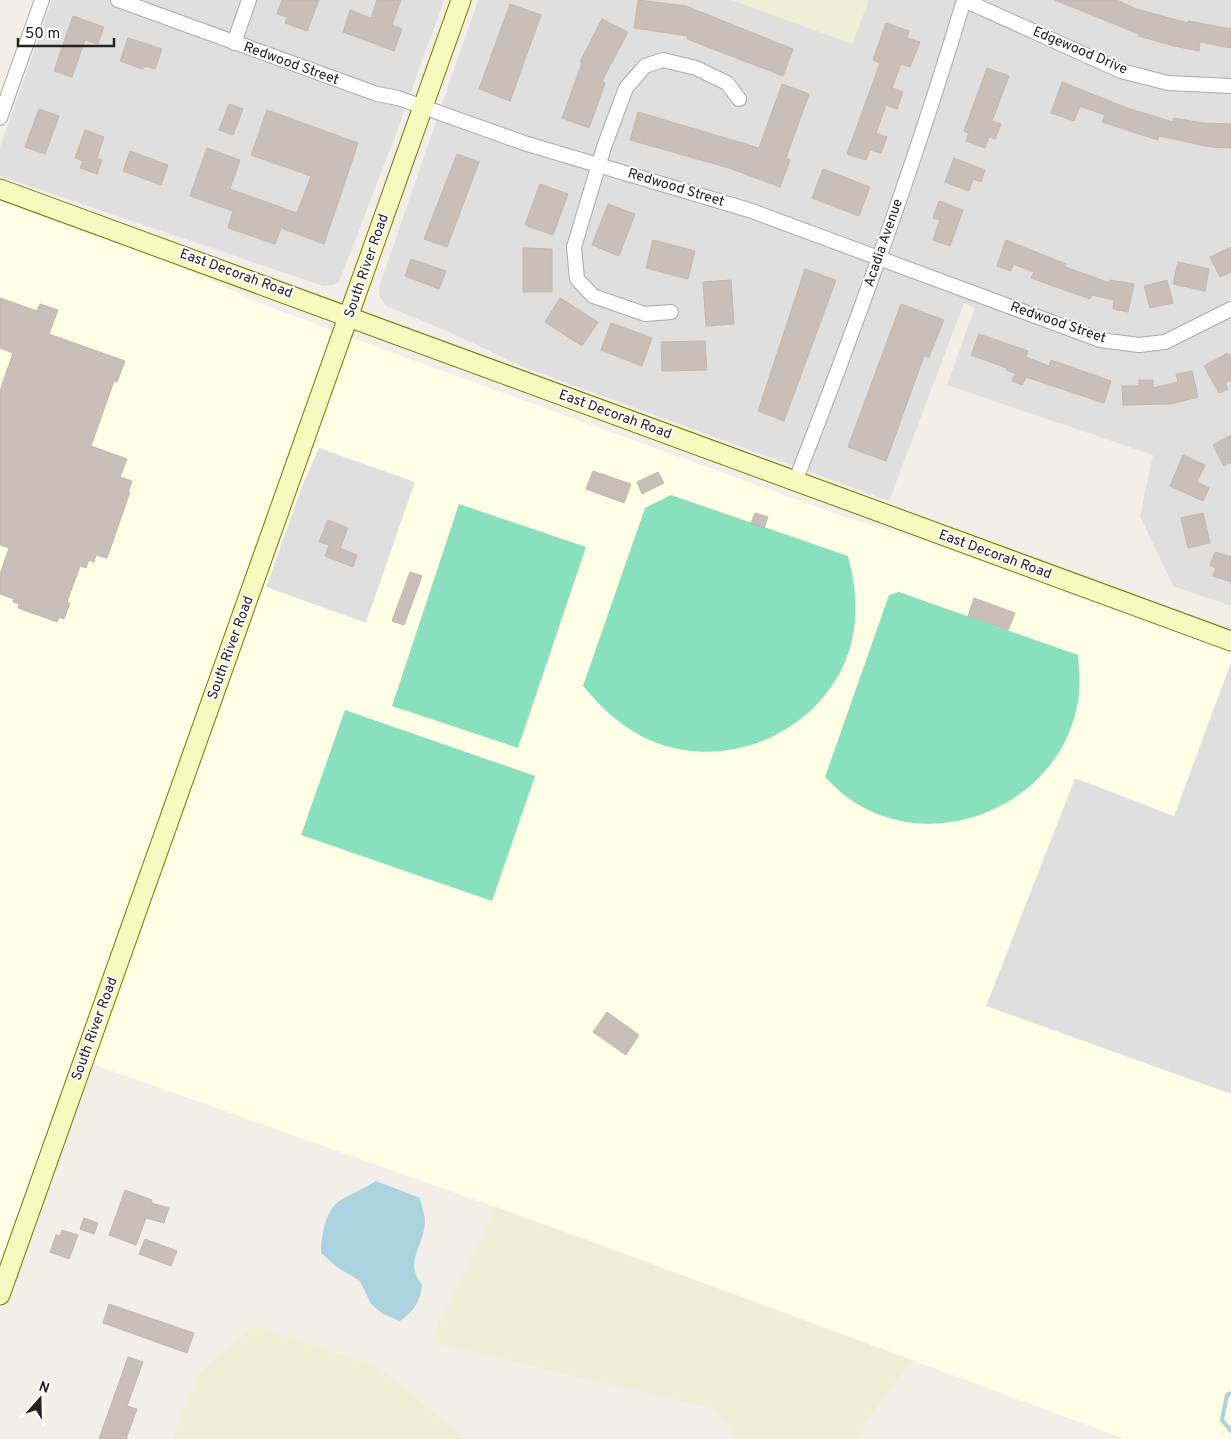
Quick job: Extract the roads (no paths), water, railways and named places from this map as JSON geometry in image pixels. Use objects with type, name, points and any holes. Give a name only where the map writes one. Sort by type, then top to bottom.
[{"type":"street","points":[[0,118],[42,0]]},
{"type":"street","name":"Redwood Street","points":[[118,0],[377,94],[398,98],[524,143],[749,210],[1100,340],[1139,345],[1165,342],[1231,309]]},
{"type":"street","points":[[234,43],[249,0]]},
{"type":"street","name":"South River Road","points":[[0,1295],[462,0]]},
{"type":"street","name":"Edgewood Drive","points":[[964,0],[1121,71],[1168,82],[1231,86]]},
{"type":"street","name":"Acadia Avenue","points":[[795,482],[878,259],[942,74],[964,0]]},
{"type":"street","points":[[671,312],[645,314],[593,296],[577,279],[574,247],[599,165],[626,88],[645,66],[663,60],[696,68],[727,83],[739,99]]},
{"type":"street","name":"East Decorah Road","points":[[0,189],[1231,641]]},
{"type":"water","points":[[376,1181],[420,1198],[424,1215],[424,1231],[414,1261],[414,1268],[422,1285],[421,1291],[416,1306],[400,1321],[383,1314],[371,1304],[360,1281],[337,1267],[321,1253],[323,1232],[331,1210],[341,1200]]},
{"type":"waterway","points":[[1231,1393],[1227,1395],[1222,1420],[1231,1431]]}]
